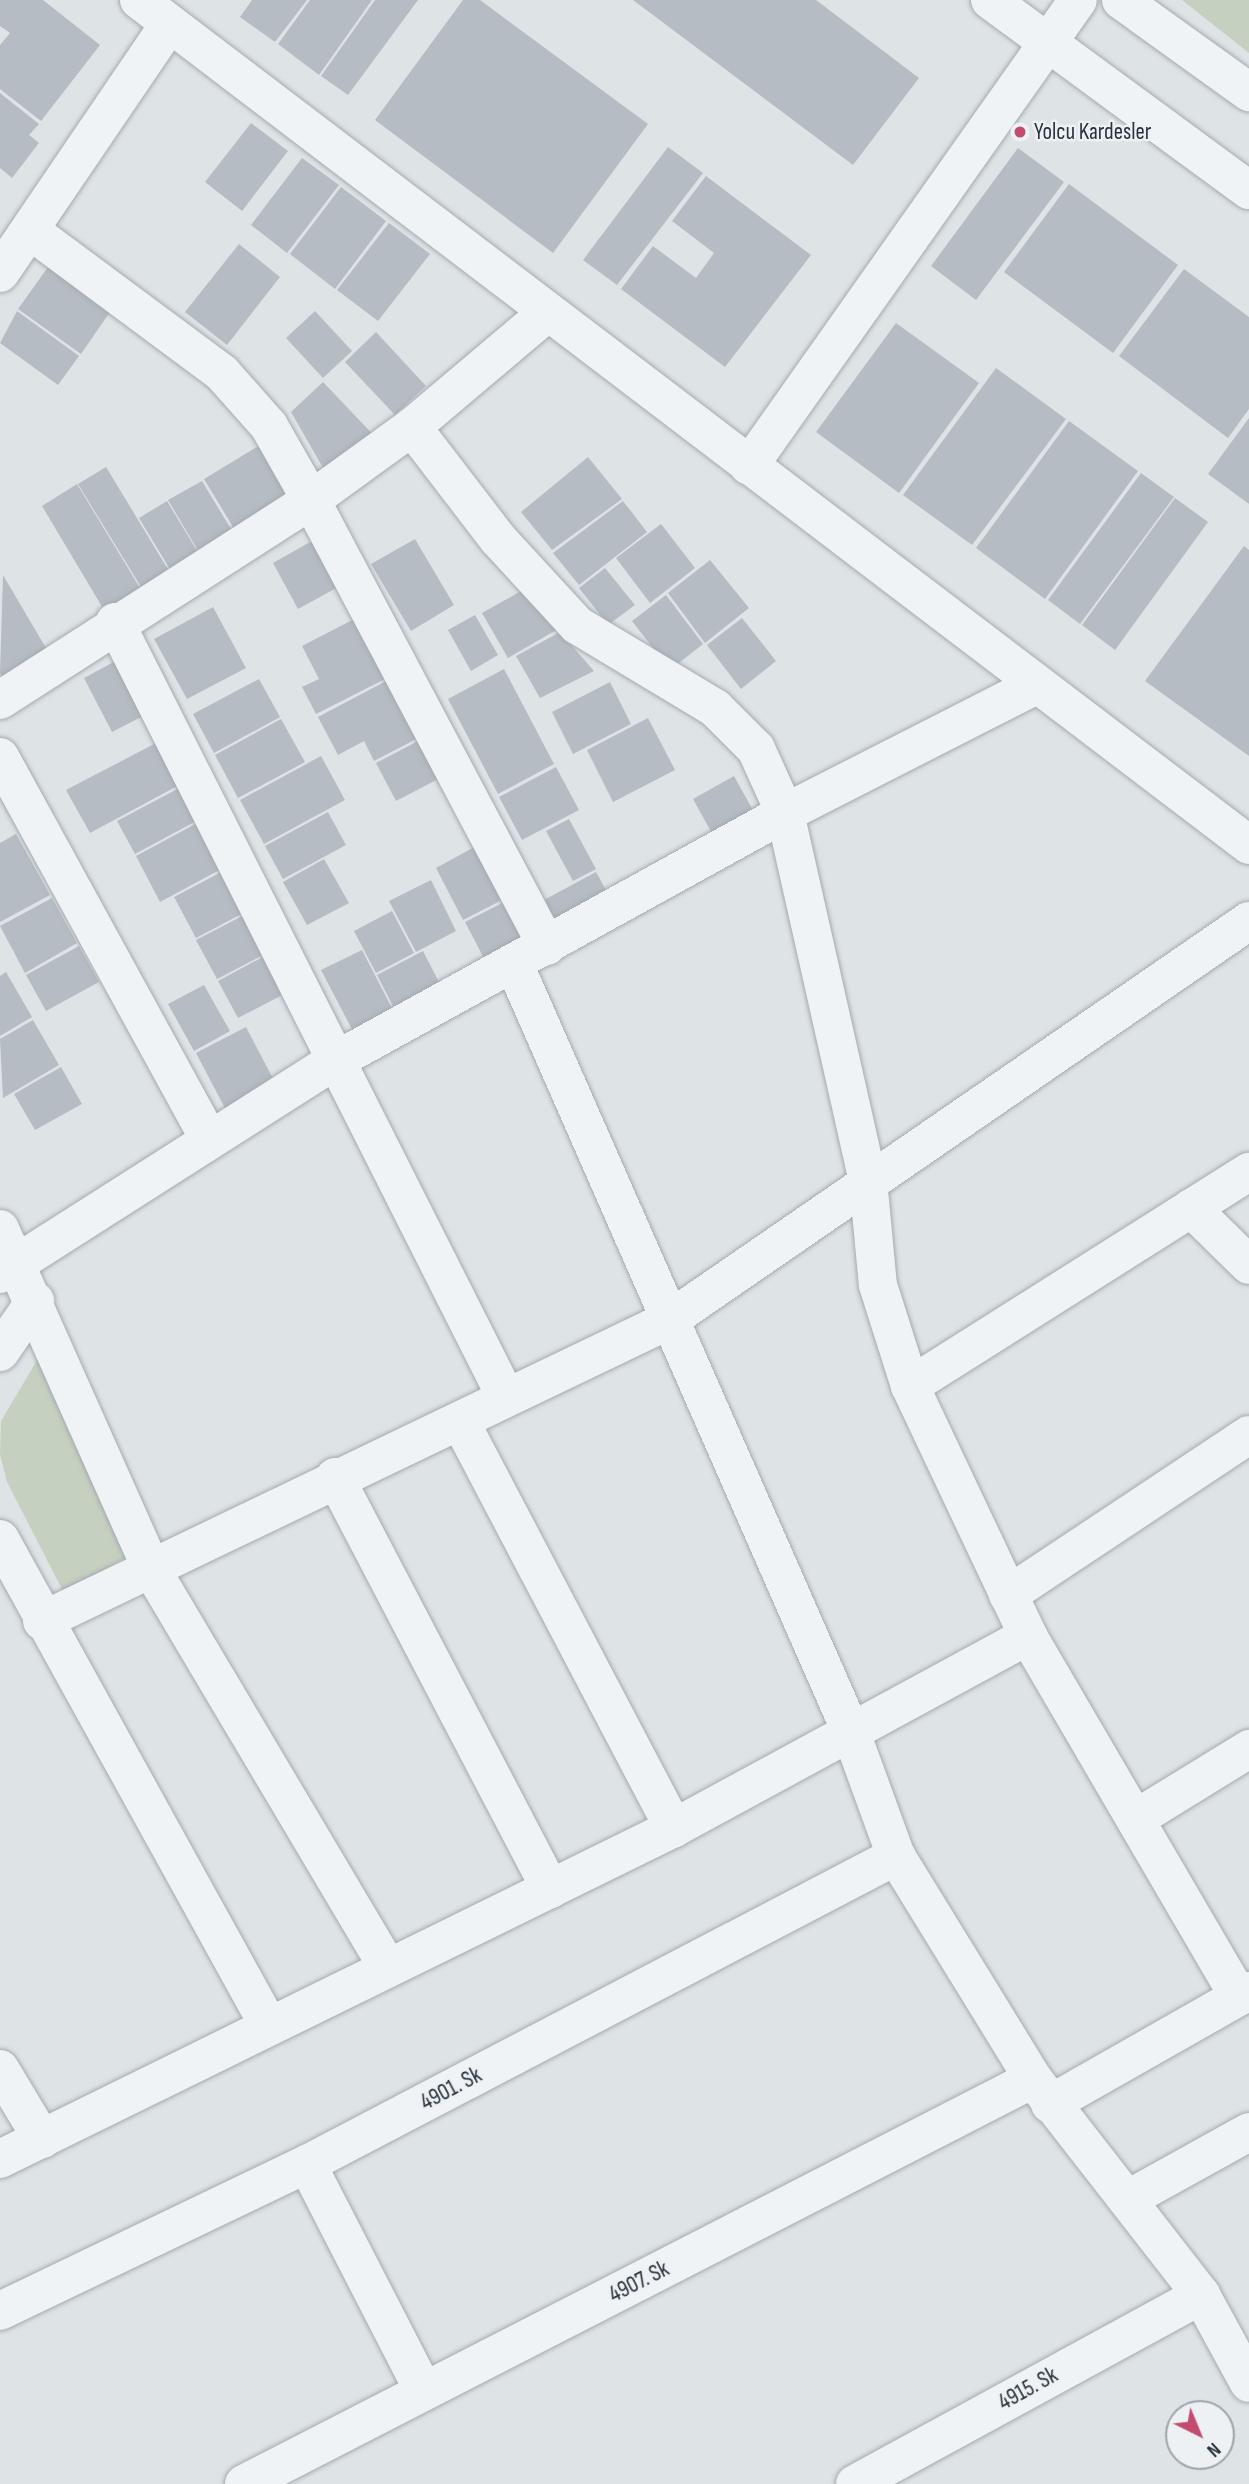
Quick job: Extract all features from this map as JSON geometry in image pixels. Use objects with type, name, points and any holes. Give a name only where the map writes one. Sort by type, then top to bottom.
[{"type":"street","points":[[139,0],[1249,845]]},
{"type":"street","points":[[990,0],[1249,190]]},
{"type":"street","points":[[749,466],[1078,0]]},
{"type":"street","points":[[1121,0],[1249,92]]},
{"type":"street","points":[[0,274],[169,24]]},
{"type":"street","points":[[31,231],[222,373],[268,426],[311,500],[547,946]]},
{"type":"street","points":[[0,700],[115,622],[311,500],[412,427],[547,313]]},
{"type":"street","points":[[412,427],[498,539],[577,625],[715,708],[756,749],[785,813],[868,1180],[878,1285],[910,1386],[1028,1636],[1244,1994]]},
{"type":"street","points":[[115,622],[333,1062],[506,1397]]},
{"type":"street","points":[[9,1269],[209,1138],[333,1062],[785,813],[1036,685]]},
{"type":"street","points":[[0,757],[209,1138]]},
{"type":"street","points":[[42,1620],[153,1572],[335,1477],[461,1423],[506,1397],[669,1320],[868,1180],[1249,921]]},
{"type":"street","points":[[514,964],[849,1727],[896,1856],[1042,2092],[1130,2198],[1201,2295],[1245,2367]]},
{"type":"street","points":[[910,1386],[1249,1172]]},
{"type":"street","points":[[1191,1208],[1249,1265]]},
{"type":"street","points":[[0,1229],[9,1269],[35,1301],[153,1572],[386,1964]]},
{"type":"street","points":[[0,1352],[35,1301]]},
{"type":"street","points":[[461,1423],[674,1828]]},
{"type":"street","points":[[1008,1595],[1249,1435]]},
{"type":"street","points":[[335,1477],[551,1889]]},
{"type":"street","points":[[0,1539],[42,1620],[269,2026]]},
{"type":"street","points":[[0,2159],[269,2026],[386,1964],[551,1889],[674,1828],[849,1727],[1028,1636]]},
{"type":"street","points":[[1137,1818],[1249,1749]]},
{"type":"street","name":"4901. Sk","points":[[0,2311],[307,2164],[896,1856]]},
{"type":"street","name":"4907. Sk","points":[[244,2484],[422,2388],[1244,1994]]},
{"type":"street","points":[[0,2069],[43,2139]]},
{"type":"street","points":[[1130,2198],[1249,2132]]},
{"type":"street","points":[[307,2164],[422,2388]]},
{"type":"street","name":"4915. Sk","points":[[855,2484],[1201,2295]]},
{"type":"green space","points":[[1182,0],[1249,0],[1249,53]]},
{"type":"green space","points":[[42,1352],[131,1554],[64,1593],[7,1482],[0,1454],[1,1421]]},
{"type":"building","points":[[0,0],[43,0],[100,45],[41,121],[0,89],[0,45],[10,33],[0,26]]},
{"type":"building","points":[[252,0],[307,0],[275,42],[240,17]]},
{"type":"building","points":[[310,0],[372,0],[319,75],[278,44]]},
{"type":"building","points":[[375,0],[418,0],[348,95],[321,76]]},
{"type":"building","points":[[463,0],[480,0],[648,124],[553,253],[375,120]]},
{"type":"building","points":[[633,0],[816,0],[919,78],[853,165]]},
{"type":"building","points":[[0,93],[39,124],[29,135],[39,143],[12,178],[0,168]]},
{"type":"building","points":[[251,123],[288,151],[242,211],[205,182]]},
{"type":"building","points":[[668,147],[703,173],[617,285],[583,260]]},
{"type":"building","points":[[1018,148],[1064,182],[976,300],[931,266]]},
{"type":"building","points":[[302,158],[339,185],[287,253],[251,225]]},
{"type":"building","points":[[706,176],[811,255],[725,367],[621,289],[653,246],[696,278],[714,253],[672,221]]},
{"type":"building","points":[[1069,184],[1178,265],[1113,353],[1004,272]]},
{"type":"building","points":[[341,187],[386,221],[335,289],[290,254]]},
{"type":"building","points":[[389,223],[430,254],[378,321],[337,290]]},
{"type":"building","points":[[239,244],[280,277],[227,345],[185,312]]},
{"type":"building","points":[[48,267],[110,312],[81,354],[18,309]]},
{"type":"building","points":[[1184,269],[1249,317],[1249,409],[1228,438],[1119,356]]},
{"type":"building","points":[[17,311],[79,356],[58,385],[0,343]]},
{"type":"building","points":[[315,311],[352,351],[323,378],[286,338]]},
{"type":"building","points":[[896,323],[979,383],[899,493],[816,432]]},
{"type":"building","points":[[376,332],[426,386],[395,415],[345,362]]},
{"type":"building","points":[[996,368],[1066,419],[972,545],[903,495]]},
{"type":"building","points":[[323,382],[383,445],[330,480],[291,412]]},
{"type":"building","points":[[1249,418],[1249,504],[1208,474]]},
{"type":"building","points":[[1069,421],[1138,471],[1045,599],[976,548]]},
{"type":"building","points":[[262,444],[294,498],[236,532],[204,479]]},
{"type":"building","points":[[588,457],[622,499],[552,550],[521,512]]},
{"type":"building","points":[[106,467],[169,571],[141,587],[78,484]]},
{"type":"building","points":[[1141,473],[1174,497],[1080,624],[1048,600]]},
{"type":"building","points":[[202,481],[234,534],[200,554],[168,500]]},
{"type":"building","points":[[77,484],[140,588],[104,610],[42,506]]},
{"type":"building","points":[[1175,498],[1208,522],[1115,650],[1082,625]]},
{"type":"building","points":[[167,501],[199,554],[171,571],[139,518]]},
{"type":"building","points":[[623,501],[647,532],[579,585],[553,553]]},
{"type":"building","points":[[661,524],[695,568],[650,603],[616,558]]},
{"type":"building","points":[[317,538],[342,585],[298,609],[273,563]]},
{"type":"building","points":[[415,539],[454,605],[411,631],[371,564]]},
{"type":"building","points":[[1244,546],[1249,550],[1249,756],[1145,681]]},
{"type":"building","points":[[710,560],[749,608],[705,643],[668,593]]},
{"type":"building","points":[[605,568],[635,605],[608,625],[579,588]]},
{"type":"building","points":[[3,575],[53,660],[8,686],[0,673]]},
{"type":"building","points":[[523,590],[558,629],[508,658],[482,613]]},
{"type":"building","points":[[666,595],[703,644],[670,670],[632,621]]},
{"type":"building","points":[[213,607],[246,668],[187,699],[154,639]]},
{"type":"building","points":[[475,615],[498,655],[471,671],[448,630]]},
{"type":"building","points":[[358,617],[389,677],[316,714],[302,687],[319,679],[302,646]]},
{"type":"building","points":[[742,618],[776,661],[741,689],[707,645]]},
{"type":"building","points":[[560,632],[594,671],[540,698],[516,656]]},
{"type":"building","points":[[121,658],[149,713],[112,732],[84,678]]},
{"type":"building","points":[[504,669],[554,764],[498,794],[448,699]]},
{"type":"building","points":[[259,679],[280,717],[214,753],[193,714]]},
{"type":"building","points":[[390,679],[420,737],[374,761],[364,741],[338,755],[318,717]]},
{"type":"building","points":[[610,682],[631,724],[573,754],[552,712]]},
{"type":"building","points":[[648,718],[675,770],[613,802],[587,750]]},
{"type":"building","points":[[281,719],[305,762],[238,798],[215,755]]},
{"type":"building","points":[[422,739],[442,777],[396,801],[376,763]]},
{"type":"building","points":[[158,742],[181,784],[90,833],[66,790]]},
{"type":"building","points":[[321,756],[345,800],[264,844],[240,800]]},
{"type":"building","points":[[556,767],[579,810],[522,840],[499,797]]},
{"type":"building","points":[[734,776],[761,825],[720,848],[693,799]]},
{"type":"building","points":[[183,786],[200,819],[135,854],[117,821]]},
{"type":"building","points":[[328,812],[346,845],[283,879],[265,846]]},
{"type":"building","points":[[569,819],[596,869],[573,881],[546,831]]},
{"type":"building","points":[[201,821],[225,867],[160,902],[136,856]]},
{"type":"building","points":[[16,834],[50,895],[0,922],[0,843]]},
{"type":"building","points":[[478,845],[506,898],[463,920],[436,868]]},
{"type":"building","points":[[324,859],[349,903],[307,925],[283,882]]},
{"type":"building","points":[[227,869],[249,910],[196,938],[174,897]]},
{"type":"building","points":[[596,872],[612,901],[559,930],[544,900]]},
{"type":"building","points":[[431,880],[456,931],[416,952],[389,901]]},
{"type":"building","points":[[52,898],[77,943],[25,973],[0,926]]},
{"type":"building","points":[[508,900],[531,943],[488,966],[465,922]]},
{"type":"building","points":[[392,911],[414,953],[376,973],[354,931]]},
{"type":"building","points":[[250,912],[271,951],[217,979],[196,940]]},
{"type":"building","points":[[79,946],[99,982],[46,1011],[26,975]]},
{"type":"building","points":[[362,950],[396,1016],[356,1037],[321,970]]},
{"type":"building","points":[[423,951],[444,992],[398,1016],[377,975]]},
{"type":"building","points":[[272,952],[292,990],[238,1018],[218,981]]},
{"type":"building","points":[[6,972],[32,1017],[0,1036],[0,976]]},
{"type":"building","points":[[204,985],[230,1031],[194,1051],[168,1004]]},
{"type":"building","points":[[33,1020],[59,1065],[3,1098],[0,1039]]},
{"type":"building","points":[[246,1027],[278,1088],[228,1114],[196,1053]]},
{"type":"building","points":[[61,1067],[82,1104],[35,1130],[14,1094]]},
{"type":"place","name":"Yolcu Kardesler","points":[[1020,132]]}]
